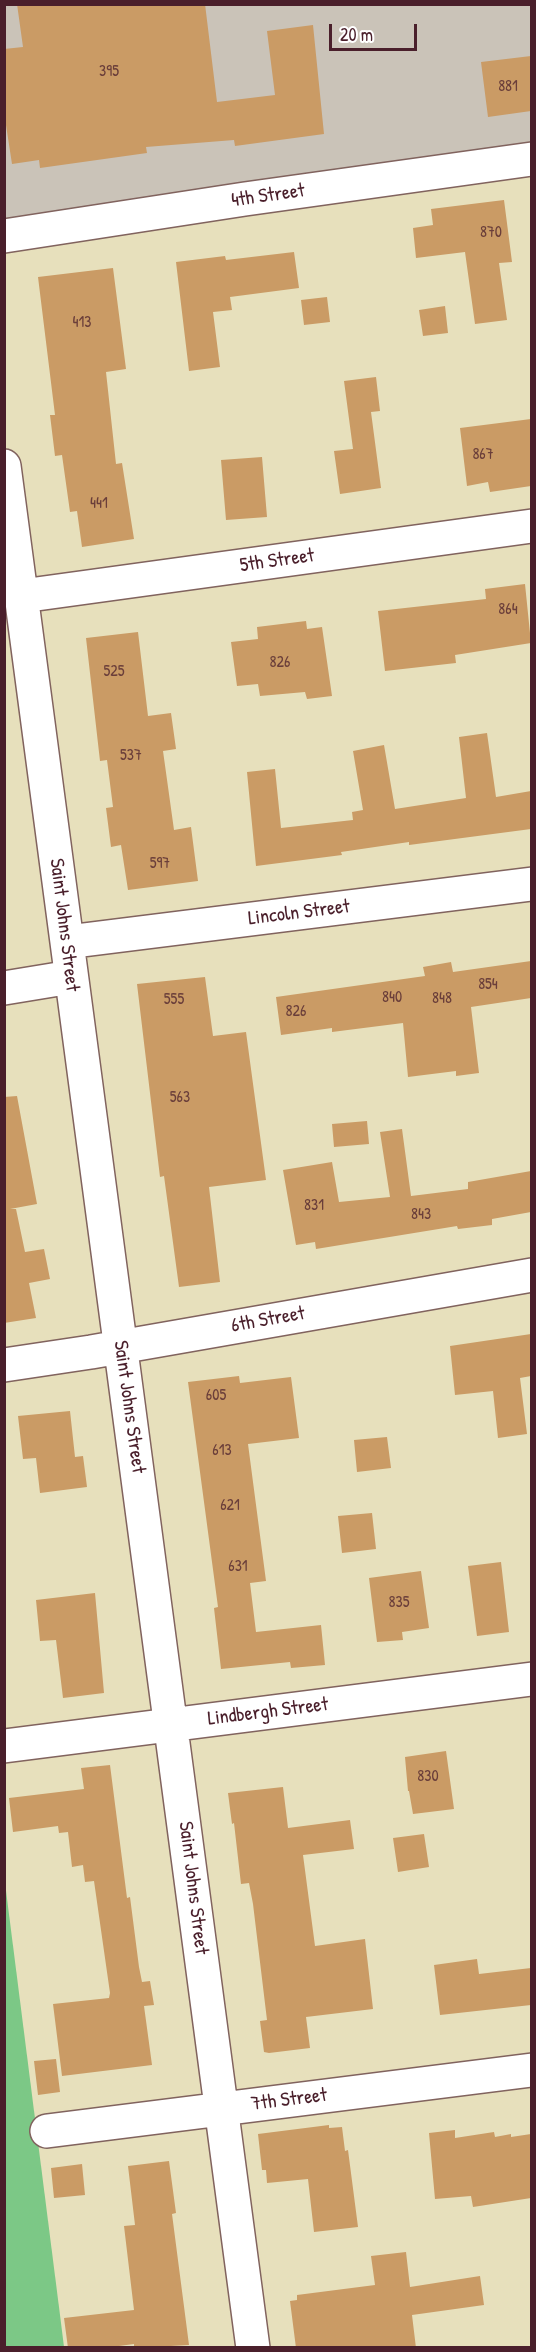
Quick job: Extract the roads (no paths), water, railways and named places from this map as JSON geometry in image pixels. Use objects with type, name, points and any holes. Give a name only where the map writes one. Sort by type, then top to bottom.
[{"type":"street","name":"4th Street","points":[[4,236],[244,199],[531,159]]},
{"type":"street","name":"Saint Johns Street","points":[[4,466],[253,2348]]},
{"type":"street","name":"5th Street","points":[[22,596],[531,526]]},
{"type":"street","name":"Lincoln Street","points":[[66,942],[531,884]]},
{"type":"street","points":[[4,988],[71,977]]},
{"type":"street","name":"6th Street","points":[[4,1365],[121,1347],[531,1275]]},
{"type":"street","name":"Lindbergh Street","points":[[4,1746],[531,1679]]},
{"type":"street","name":"7th Street","points":[[47,2131],[531,2070]]}]
